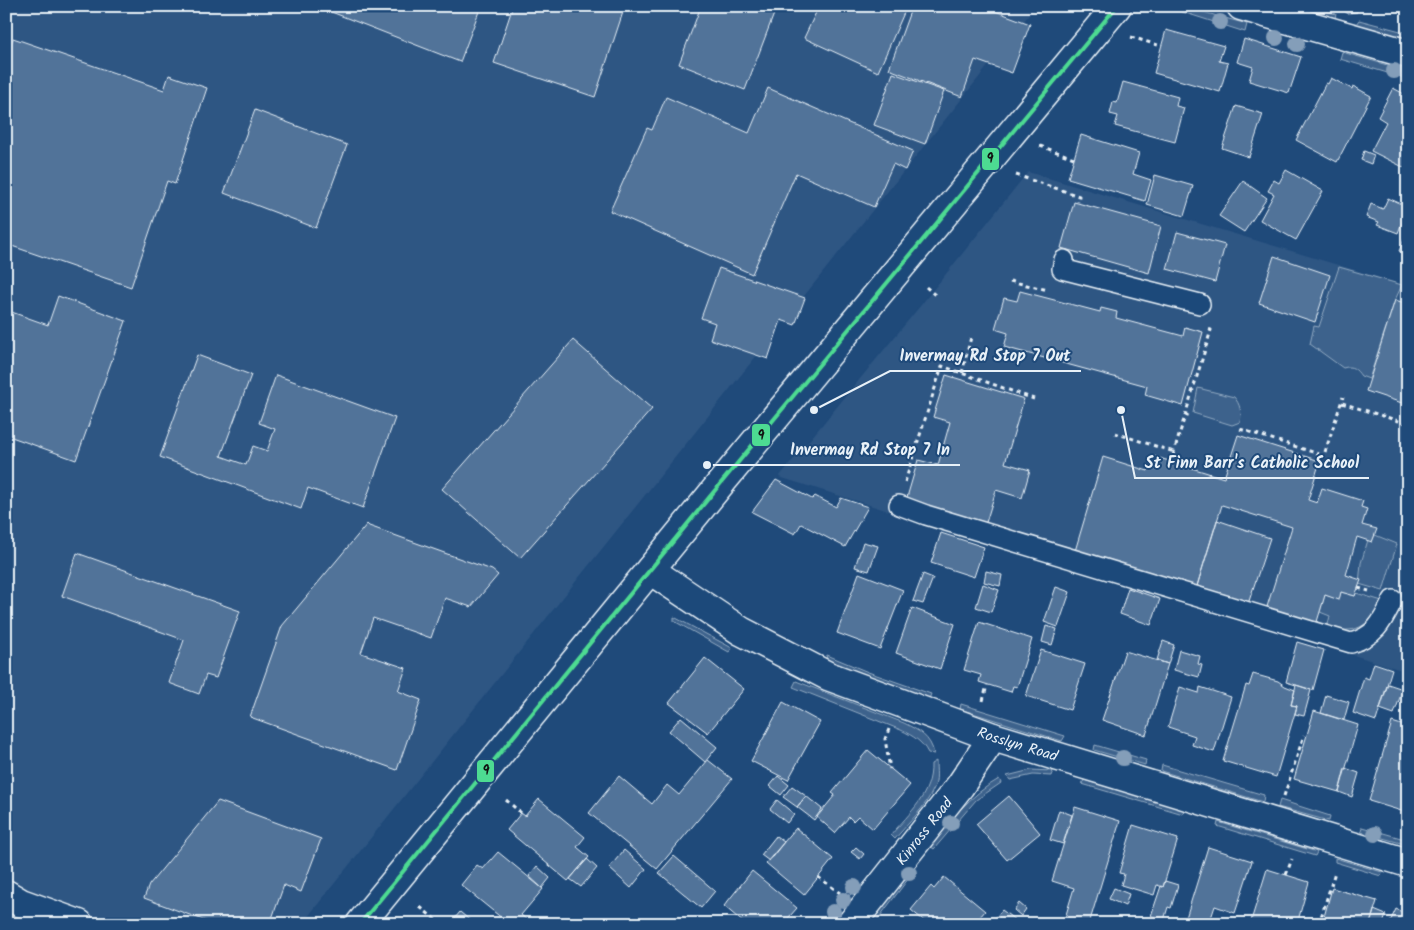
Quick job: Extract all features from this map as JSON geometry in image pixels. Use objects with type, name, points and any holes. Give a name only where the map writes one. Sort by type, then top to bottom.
[{"type":"street","points":[[360,924],[1117,6]]},
{"type":"street","points":[[1241,6],[1408,54]]},
{"type":"street","name":"Rosslyn Road","points":[[650,570],[742,632],[828,676],[993,737],[1408,863]]},
{"type":"street","name":"Kinross Road","points":[[850,924],[960,786],[993,737]]},
{"type":"street","points":[[6,894],[21,903],[79,924]]},
{"type":"lane","points":[[1064,260],[1062,269],[1200,304]]},
{"type":"lane","points":[[899,504],[926,516],[1351,643],[1365,639],[1378,627],[1393,600]]},
{"type":"path","points":[[1131,37],[1161,46]]},
{"type":"path","points":[[1040,146],[1074,158]]},
{"type":"path","points":[[1016,176],[1078,196],[1078,202]]},
{"type":"path","points":[[1010,281],[1048,290]]},
{"type":"path","points":[[926,286],[936,295]]},
{"type":"path","points":[[1172,462],[1211,330],[1201,327]]},
{"type":"path","points":[[962,373],[971,337]]},
{"type":"path","points":[[899,504],[942,366],[1034,399]]},
{"type":"path","points":[[1325,452],[1343,397]]},
{"type":"path","points":[[1342,403],[1408,424]]},
{"type":"path","points":[[1185,415],[1192,417]]},
{"type":"path","points":[[1240,430],[1320,454]]},
{"type":"path","points":[[1114,433],[1174,452]]},
{"type":"path","points":[[981,706],[987,685]]},
{"type":"path","points":[[889,729],[885,738],[890,769]]},
{"type":"path","points":[[1284,798],[1304,735]]},
{"type":"path","points":[[506,800],[521,813]]},
{"type":"path","points":[[1286,875],[1295,852]]},
{"type":"path","points":[[1319,924],[1337,866]]},
{"type":"path","points":[[818,877],[840,893]]},
{"type":"path","points":[[420,907],[441,924]]},
{"type":"shaded area","points":[[6,6],[1036,6],[302,924],[6,924]]},
{"type":"shaded area","points":[[1171,6],[1181,6],[1247,24],[1245,32],[1170,8]]},
{"type":"shaded area","points":[[1293,6],[1309,6],[1336,14],[1335,18]]},
{"type":"shaded area","points":[[1359,20],[1408,33],[1406,38],[1356,24]]},
{"type":"shaded area","points":[[1342,52],[1408,71],[1408,79],[1340,59]]},
{"type":"shaded area","points":[[1028,172],[1408,286],[1408,672],[779,477]]},
{"type":"shaded area","points":[[1339,267],[1402,285],[1395,300],[1369,379],[1361,376],[1354,368],[1343,368],[1310,344],[1314,326],[1319,327]]},
{"type":"shaded area","points":[[1198,388],[1234,397],[1240,408],[1240,422],[1232,425],[1193,413]]},
{"type":"shaded area","points":[[1375,535],[1397,544],[1383,591],[1359,584],[1361,563],[1368,540],[1372,542]]},
{"type":"shaded area","points":[[1341,592],[1355,596],[1356,593],[1382,601],[1366,623],[1360,627],[1346,630],[1327,628],[1330,616],[1320,612],[1325,595],[1339,599]]},
{"type":"shaded area","points":[[674,617],[732,648],[729,652],[674,621]]},
{"type":"shaded area","points":[[827,655],[868,672],[931,694],[929,699],[826,660]]},
{"type":"shaded area","points":[[796,681],[904,723],[919,731],[927,739],[934,754],[928,753],[917,739],[901,730],[793,687]]},
{"type":"shaded area","points":[[961,704],[1065,736],[1062,741],[960,709]]},
{"type":"shaded area","points":[[1095,745],[1146,760],[1145,765],[1094,750]]},
{"type":"shaded area","points":[[936,761],[936,782],[931,795],[895,839],[891,835],[924,794],[928,785],[931,764]]},
{"type":"shaded area","points":[[1162,765],[1264,795],[1263,802],[1161,771]]},
{"type":"shaded area","points":[[1031,770],[1053,771],[1051,776],[1033,775],[1010,780],[1007,776]]},
{"type":"shaded area","points":[[999,779],[1001,783],[976,800],[934,849],[930,846],[970,800]]},
{"type":"shaded area","points":[[1084,780],[1185,810],[1183,814],[1082,784]]},
{"type":"shaded area","points":[[1280,800],[1330,816],[1329,821],[1278,807]]},
{"type":"shaded area","points":[[1218,822],[1317,852],[1315,856],[1217,826]]},
{"type":"shaded area","points":[[1362,827],[1408,840],[1408,845],[1361,832]]},
{"type":"shaded area","points":[[1335,858],[1382,872],[1381,876],[1335,862]]},
{"type":"shaded area","points":[[910,867],[915,870],[874,924],[866,924]]},
{"type":"shaded area","points":[[856,880],[860,883],[826,924],[820,924]]},
{"type":"building","points":[[316,6],[481,6],[460,62]]},
{"type":"building","points":[[513,6],[625,6],[595,97],[494,63]]},
{"type":"building","points":[[701,6],[777,6],[745,90],[679,64]]},
{"type":"building","points":[[819,6],[907,6],[878,72],[804,38]]},
{"type":"building","points":[[912,6],[982,6],[1030,24],[1012,73],[975,60],[962,97],[889,69]]},
{"type":"building","points":[[1340,6],[1358,6],[1357,12],[1347,13]]},
{"type":"building","points":[[1166,30],[1224,46],[1219,61],[1228,63],[1220,92],[1154,73]]},
{"type":"building","points":[[13,38],[164,90],[169,75],[207,88],[175,184],[167,181],[131,287],[6,244],[6,57]]},
{"type":"building","points":[[1244,39],[1301,57],[1289,93],[1249,81],[1253,67],[1237,62]]},
{"type":"building","points":[[893,73],[944,91],[925,144],[874,125]]},
{"type":"building","points":[[1331,78],[1352,89],[1353,86],[1371,96],[1337,162],[1296,140],[1326,83],[1328,84]]},
{"type":"building","points":[[1123,82],[1178,97],[1176,106],[1184,108],[1175,142],[1115,126],[1118,116],[1110,114],[1113,102],[1117,103]]},
{"type":"building","points":[[768,88],[913,151],[905,170],[893,164],[874,207],[796,173],[752,274],[610,211],[647,128],[652,130],[666,97],[749,133]]},
{"type":"building","points":[[1393,88],[1408,96],[1408,163],[1405,168],[1371,151],[1386,122],[1378,117]]},
{"type":"building","points":[[1236,106],[1263,114],[1249,157],[1222,148]]},
{"type":"building","points":[[255,110],[347,145],[316,228],[224,193]]},
{"type":"building","points":[[1081,135],[1139,153],[1133,174],[1151,180],[1145,201],[1068,178]]},
{"type":"building","points":[[1364,151],[1374,155],[1371,164],[1361,160]]},
{"type":"building","points":[[1286,170],[1323,191],[1296,240],[1260,220],[1274,194],[1268,191],[1274,180],[1279,183]]},
{"type":"building","points":[[1155,175],[1193,186],[1184,216],[1147,205]]},
{"type":"building","points":[[1243,181],[1267,198],[1244,232],[1219,216]]},
{"type":"building","points":[[1388,198],[1408,207],[1398,233],[1377,225],[1379,222],[1366,217],[1371,204],[1383,209]]},
{"type":"building","points":[[1074,202],[1161,226],[1149,273],[1061,248]]},
{"type":"building","points":[[1408,230],[1408,255],[1399,251]]},
{"type":"building","points":[[1177,232],[1225,245],[1215,282],[1167,269]]},
{"type":"building","points":[[1274,256],[1330,275],[1315,322],[1259,303]]},
{"type":"building","points":[[719,268],[805,298],[795,325],[781,320],[768,359],[710,339],[715,323],[701,318]]},
{"type":"building","points":[[1020,291],[1100,312],[1101,308],[1117,312],[1116,318],[1183,336],[1185,327],[1203,332],[1183,406],[1145,395],[1147,386],[1004,347],[1008,333],[995,329],[1004,298],[1017,301]]},
{"type":"building","points":[[58,296],[126,321],[76,460],[6,435],[6,310],[48,325]]},
{"type":"building","points":[[1395,300],[1408,304],[1408,405],[1366,391]]},
{"type":"building","points":[[573,340],[652,409],[520,558],[442,489]]},
{"type":"building","points":[[197,355],[251,375],[221,456],[246,465],[253,446],[267,451],[275,429],[259,423],[276,375],[395,418],[363,508],[308,488],[301,509],[160,457]]},
{"type":"building","points":[[946,375],[1024,399],[1005,463],[1030,470],[1022,498],[996,490],[984,529],[905,504],[918,460],[938,465],[950,422],[933,417]]},
{"type":"building","points":[[1238,435],[1320,461],[1308,500],[1317,503],[1322,488],[1363,501],[1361,507],[1367,509],[1362,525],[1377,529],[1372,542],[1357,537],[1346,575],[1361,580],[1355,596],[1341,592],[1339,600],[1325,595],[1316,625],[1266,610],[1292,527],[1222,505],[1197,586],[1205,588],[1203,594],[1075,551],[1103,457],[1148,471],[1153,456],[1224,478]]},
{"type":"building","points":[[776,480],[812,499],[815,496],[836,507],[841,498],[868,507],[845,547],[801,524],[795,534],[752,512]]},
{"type":"building","points":[[1217,520],[1270,538],[1248,604],[1197,586]]},
{"type":"building","points":[[367,524],[492,570],[498,575],[471,607],[445,598],[431,638],[373,618],[361,653],[406,668],[398,691],[421,700],[397,770],[250,717],[282,626]]},
{"type":"building","points":[[941,533],[984,547],[974,577],[931,563]]},
{"type":"building","points":[[863,542],[878,546],[869,571],[855,567]]},
{"type":"building","points":[[77,553],[240,611],[216,678],[206,675],[199,694],[169,683],[184,640],[62,596]]},
{"type":"building","points":[[986,571],[1002,575],[1000,586],[984,582]]},
{"type":"building","points":[[859,573],[903,590],[880,649],[837,633]]},
{"type":"building","points":[[923,574],[933,578],[923,604],[913,601]]},
{"type":"building","points":[[983,584],[999,590],[991,612],[976,607]]},
{"type":"building","points":[[1056,587],[1070,592],[1058,627],[1044,622]]},
{"type":"building","points":[[1128,588],[1160,599],[1151,625],[1120,614]]},
{"type":"building","points":[[912,608],[955,624],[940,669],[896,653]]},
{"type":"building","points":[[979,622],[1032,639],[1017,687],[1013,686],[1011,692],[979,682],[981,675],[964,670]]},
{"type":"building","points":[[1046,626],[1057,629],[1052,645],[1042,642]]},
{"type":"building","points":[[1163,641],[1174,645],[1168,664],[1157,660]]},
{"type":"building","points":[[1297,642],[1324,650],[1313,690],[1286,682]]},
{"type":"building","points":[[1041,650],[1085,664],[1070,710],[1026,696]]},
{"type":"building","points":[[1179,650],[1200,656],[1198,664],[1202,665],[1199,677],[1174,670]]},
{"type":"building","points":[[1125,651],[1168,664],[1146,735],[1102,720]]},
{"type":"building","points":[[705,658],[744,689],[708,733],[669,703]]},
{"type":"building","points":[[1374,663],[1392,669],[1376,721],[1353,713],[1364,677],[1369,679]]},
{"type":"building","points":[[1253,674],[1278,681],[1295,690],[1291,705],[1297,706],[1276,777],[1223,761],[1246,685],[1249,686]]},
{"type":"building","points":[[1388,684],[1403,689],[1394,714],[1380,709]]},
{"type":"building","points":[[1296,685],[1311,690],[1304,716],[1295,714],[1297,706],[1291,705]]},
{"type":"building","points":[[1180,687],[1199,693],[1200,687],[1231,697],[1214,752],[1192,745],[1195,736],[1168,727]]},
{"type":"building","points":[[1326,695],[1349,702],[1344,720],[1321,713]]},
{"type":"building","points":[[783,702],[820,722],[788,780],[751,761]]},
{"type":"building","points":[[1314,711],[1358,725],[1339,792],[1294,779]]},
{"type":"building","points":[[681,717],[717,747],[705,762],[669,731]]},
{"type":"building","points":[[1392,722],[1408,727],[1408,813],[1369,801]]},
{"type":"building","points":[[868,750],[910,785],[873,829],[858,816],[853,821],[849,817],[835,833],[817,817],[835,795],[832,793]]},
{"type":"building","points":[[708,760],[732,779],[657,869],[589,813],[619,776],[652,804],[667,785],[679,795]]},
{"type":"building","points":[[1345,768],[1359,773],[1352,797],[1339,792]]},
{"type":"building","points":[[778,776],[789,785],[781,795],[770,786]]},
{"type":"building","points":[[792,786],[806,796],[797,807],[783,797]]},
{"type":"building","points":[[806,796],[822,809],[814,820],[797,807]]},
{"type":"building","points":[[1009,796],[1040,833],[1007,860],[976,824]]},
{"type":"building","points":[[539,799],[585,837],[577,847],[589,857],[568,881],[507,830],[521,813],[525,816]]},
{"type":"building","points":[[777,800],[794,814],[787,823],[770,809]]},
{"type":"building","points":[[218,801],[321,839],[301,892],[284,885],[270,924],[214,924],[144,898],[149,885]]},
{"type":"building","points":[[1075,807],[1120,821],[1089,924],[1065,918],[1074,888],[1052,881]]},
{"type":"building","points":[[1059,810],[1072,815],[1063,844],[1050,840]]},
{"type":"building","points":[[1133,825],[1178,839],[1163,887],[1157,885],[1154,895],[1121,885],[1124,874],[1119,873]]},
{"type":"building","points":[[796,828],[833,859],[804,895],[766,863]]},
{"type":"building","points":[[776,836],[784,842],[769,861],[761,855]]},
{"type":"building","points":[[856,847],[864,854],[860,859],[851,852]]},
{"type":"building","points":[[1208,847],[1252,861],[1235,913],[1215,906],[1209,924],[1194,924],[1185,921]]},
{"type":"building","points":[[624,850],[646,869],[631,888],[609,868]]},
{"type":"building","points":[[498,852],[543,889],[521,915],[527,920],[524,924],[509,924],[461,885],[477,865],[483,869]]},
{"type":"building","points":[[674,856],[715,891],[701,908],[659,873]]},
{"type":"building","points":[[587,859],[597,868],[581,887],[570,879]]},
{"type":"building","points":[[537,866],[550,878],[542,888],[529,876]]},
{"type":"building","points":[[1267,869],[1309,882],[1297,924],[1250,924]]},
{"type":"building","points":[[752,871],[797,908],[783,924],[745,924],[724,906]]},
{"type":"building","points":[[944,877],[985,911],[974,924],[928,924],[911,910],[931,886],[934,889]]},
{"type":"building","points":[[1165,881],[1178,885],[1171,908],[1168,907],[1164,920],[1151,916],[1161,886],[1163,887]]},
{"type":"building","points":[[1114,888],[1129,894],[1125,906],[1109,899]]},
{"type":"building","points":[[1332,888],[1377,901],[1370,924],[1322,924]]},
{"type":"building","points":[[1019,903],[1026,909],[1021,916],[1014,910]]},
{"type":"building","points":[[1396,909],[1408,915],[1408,924],[1389,924]]},
{"type":"building","points":[[1002,910],[1020,924],[997,924],[993,921]]},
{"type":"building","points":[[1374,910],[1386,915],[1383,924],[1370,924]]},
{"type":"building","points":[[460,912],[474,924],[450,924]]},
{"type":"transit line","name":"9","points":[[360,924],[721,483],[1117,6]]},
{"type":"place","name":"Invermay Rd Stop 7 Out","points":[[814,410]]},
{"type":"place","name":"St Finn Barr's Catholic School","points":[[1121,410]]},
{"type":"place","name":"Invermay Rd Stop 7 In","points":[[707,465]]}]
